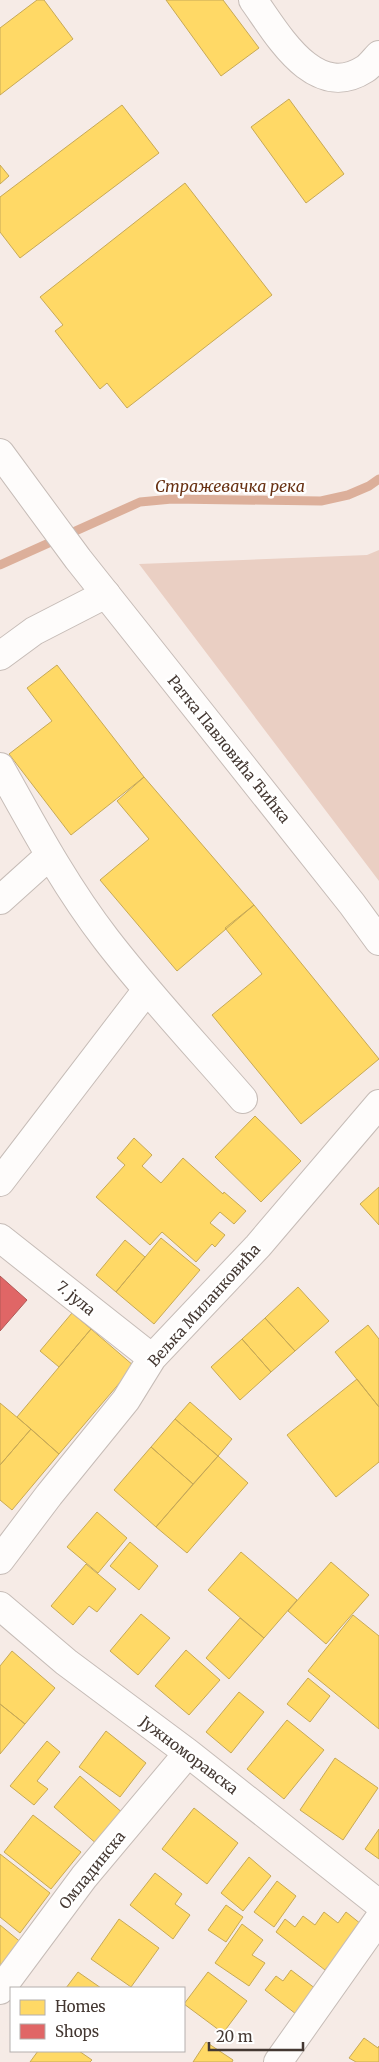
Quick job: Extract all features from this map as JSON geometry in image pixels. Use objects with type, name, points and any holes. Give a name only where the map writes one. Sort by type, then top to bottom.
[{"type":"street","points":[[253,0],[292,53],[309,69],[324,75],[340,77],[365,69],[379,55]]},
{"type":"street","name":"Ратка Павловића Ћићка","points":[[0,453],[78,559],[352,904],[379,941]]},
{"type":"street","points":[[0,656],[34,631],[106,594]]},
{"type":"street","points":[[0,767],[50,855],[104,937],[146,991],[243,1099]]},
{"type":"street","points":[[0,900],[50,855]]},
{"type":"street","points":[[0,1182],[146,991]]},
{"type":"street","name":"Вељка Миланковића","points":[[0,1560],[54,1488],[126,1400],[152,1358],[258,1246],[379,1104]]},
{"type":"street","name":"7. јула","points":[[0,1238],[152,1358]]},
{"type":"street","name":"Јужноморавска","points":[[0,1606],[66,1662],[188,1753],[379,1904]]},
{"type":"street","name":"Омладинска","points":[[0,1990],[84,1877],[188,1753]]},
{"type":"street","points":[[278,2062],[379,1919]]},
{"type":"shaded area","points":[[379,550],[379,881],[139,564],[367,555]]},
{"type":"building: Homes","points":[[37,0],[44,0],[73,39],[0,95],[0,28]]},
{"type":"building: Homes","points":[[166,0],[223,0],[259,48],[221,76]]},
{"type":"building: Homes","points":[[289,99],[344,174],[306,203],[251,127]]},
{"type":"building: Homes","points":[[122,105],[159,153],[20,258],[0,232],[0,197]]},
{"type":"building: Homes","points":[[0,165],[9,176],[0,184]]},
{"type":"building: Homes","points":[[185,183],[272,295],[127,408],[107,383],[100,389],[55,331],[63,325],[40,297]]},
{"type":"building: Homes","points":[[57,665],[144,777],[71,835],[9,754],[52,721],[27,688]]},
{"type":"building: Homes","points":[[144,777],[254,905],[177,971],[100,880],[149,839],[117,801]]},
{"type":"building: Homes","points":[[254,905],[379,1059],[301,1124],[212,1015],[262,974],[225,928]]},
{"type":"building: Homes","points":[[255,1116],[301,1161],[261,1202],[215,1157]]},
{"type":"building: Homes","points":[[134,1138],[152,1155],[142,1166],[161,1183],[183,1158],[223,1194],[224,1192],[246,1211],[234,1224],[220,1212],[210,1223],[225,1235],[215,1247],[212,1244],[196,1262],[162,1232],[150,1245],[96,1197],[125,1165],[117,1158]]},
{"type":"building: Homes","points":[[379,1187],[379,1225],[360,1204]]},
{"type":"building: Homes","points":[[161,1238],[200,1270],[154,1324],[116,1292]]},
{"type":"building: Homes","points":[[125,1240],[145,1257],[116,1292],[96,1275]]},
{"type":"building: Homes","points":[[298,1287],[329,1321],[295,1351],[265,1318]]},
{"type":"building: Homes","points":[[72,1313],[91,1329],[59,1367],[40,1351]]},
{"type":"building: Homes","points":[[265,1318],[295,1351],[271,1372],[242,1339]]},
{"type":"building: Homes","points":[[368,1325],[379,1339],[379,1407],[335,1352]]},
{"type":"building: Homes","points":[[91,1329],[134,1366],[59,1454],[17,1417]]},
{"type":"building: Homes","points":[[242,1339],[271,1372],[240,1400],[211,1367]]},
{"type":"building: Homes","points":[[357,1379],[379,1407],[379,1462],[336,1497],[287,1435]]},
{"type":"building: Homes","points":[[190,1402],[232,1439],[218,1456],[175,1419]]},
{"type":"building: Homes","points":[[0,1403],[31,1429],[0,1465]]},
{"type":"building: Homes","points":[[175,1419],[218,1456],[193,1484],[151,1447]]},
{"type":"building: Homes","points":[[31,1429],[59,1454],[12,1510],[0,1500],[0,1465]]},
{"type":"building: Homes","points":[[151,1447],[193,1484],[156,1527],[114,1490]]},
{"type":"building: Homes","points":[[218,1456],[248,1483],[187,1553],[156,1527]]},
{"type":"building: Homes","points":[[97,1512],[127,1538],[98,1573],[67,1547]]},
{"type":"building: Homes","points":[[130,1542],[158,1566],[139,1590],[110,1566]]},
{"type":"building: Homes","points":[[241,1552],[297,1600],[264,1638],[208,1590]]},
{"type":"building: Homes","points":[[331,1562],[369,1595],[326,1644],[288,1611]]},
{"type":"building: Homes","points":[[86,1564],[116,1589],[97,1612],[89,1606],[73,1625],[51,1606]]},
{"type":"building: Homes","points":[[141,1614],[170,1638],[138,1675],[110,1651]]},
{"type":"building: Homes","points":[[353,1615],[379,1636],[379,1729],[308,1671]]},
{"type":"building: Homes","points":[[240,1618],[264,1638],[229,1679],[206,1658]]},
{"type":"building: Homes","points":[[186,1650],[220,1680],[189,1715],[155,1686]]},
{"type":"building: Homes","points":[[12,1651],[55,1688],[25,1724],[0,1704],[0,1666]]},
{"type":"building: Homes","points":[[308,1678],[330,1696],[310,1722],[287,1704]]},
{"type":"building: Homes","points":[[239,1692],[264,1712],[231,1753],[206,1732]]},
{"type":"building: Homes","points":[[0,1704],[25,1724],[0,1754]]},
{"type":"building: Homes","points":[[287,1720],[324,1750],[284,1799],[247,1769]]},
{"type":"building: Homes","points":[[106,1731],[146,1763],[120,1797],[79,1767]]},
{"type":"building: Homes","points":[[47,1741],[60,1752],[37,1781],[48,1789],[34,1805],[10,1786]]},
{"type":"building: Homes","points":[[335,1758],[378,1788],[343,1840],[300,1810]]},
{"type":"building: Homes","points":[[80,1776],[124,1814],[98,1845],[54,1807]]},
{"type":"building: Homes","points":[[194,1808],[238,1843],[207,1884],[162,1849]]},
{"type":"building: Homes","points":[[33,1815],[81,1852],[51,1889],[4,1852]]},
{"type":"building: Homes","points":[[379,1829],[379,1859],[365,1849]]},
{"type":"building: Homes","points":[[0,1854],[50,1893],[20,1933],[0,1917]]},
{"type":"building: Homes","points":[[249,1857],[271,1876],[243,1911],[221,1893]]},
{"type":"building: Homes","points":[[155,1873],[182,1894],[175,1904],[190,1915],[173,1939],[130,1905]]},
{"type":"building: Homes","points":[[277,1881],[296,1896],[274,1927],[254,1912]]},
{"type":"building: Homes","points":[[226,1905],[243,1917],[226,1942],[208,1930]]},
{"type":"building: Homes","points":[[324,1912],[338,1923],[346,1912],[361,1924],[325,1970],[276,1932],[285,1919],[295,1927],[303,1916],[315,1925]]},
{"type":"building: Homes","points":[[119,1919],[159,1948],[131,1987],[91,1959]]},
{"type":"building: Homes","points":[[242,1924],[263,1940],[252,1955],[265,1963],[249,1986],[215,1963]]},
{"type":"building: Homes","points":[[0,1925],[23,1944],[0,1972]]},
{"type":"building: Homes","points":[[291,1970],[316,1989],[296,2014],[265,1990],[276,1976],[283,1981]]},
{"type":"building: Homes","points":[[78,1972],[100,1987],[67,1987]]},
{"type":"building: Homes","points":[[208,1972],[247,2001],[223,2033],[185,2005]]},
{"type":"building: Homes","points":[[364,2038],[378,2048],[379,2046],[379,2062],[356,2062],[349,2058]]},
{"type":"building: Homes","points":[[206,2042],[233,2060],[232,2062],[193,2062]]},
{"type":"building: Homes","points":[[37,2052],[80,2052],[92,2060],[90,2062],[30,2062]]},
{"type":"building: Shops","points":[[0,1276],[27,1300],[0,1331]]},
{"type":"waterway","name":"Стражевачка река","points":[[0,565],[140,502],[172,499],[321,501],[348,495],[369,486],[379,479]]}]
